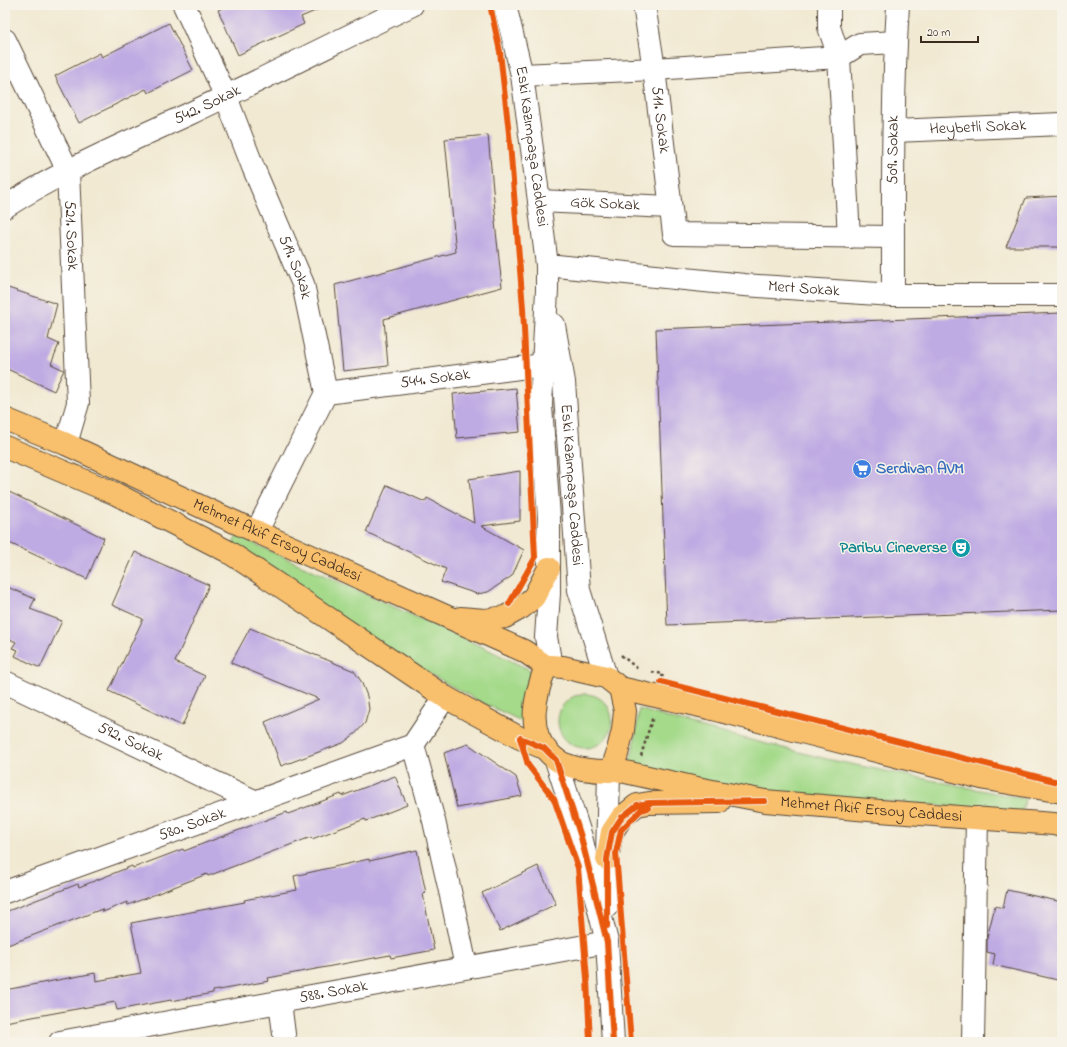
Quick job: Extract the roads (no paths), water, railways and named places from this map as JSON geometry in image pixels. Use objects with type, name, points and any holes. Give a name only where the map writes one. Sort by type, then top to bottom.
[{"type":"main road","name":"Mehmet Akif Ersoy Caddesi","points":[[5,419],[66,444],[524,651],[548,666]]},
{"type":"main road","name":"Mehmet Akif Ersoy Caddesi","points":[[5,447],[116,494],[227,551],[445,697],[550,754]]},
{"type":"main road","points":[[444,615],[485,620],[505,617],[521,608],[534,597],[549,568]]},
{"type":"main road","points":[[613,682],[625,711],[623,730],[617,754],[610,770],[594,771],[567,766],[550,754],[537,734],[535,719],[536,703],[539,685],[548,666],[563,667],[709,708],[986,779],[1062,792]]},
{"type":"main road","name":"Mehmet Akif Ersoy Caddesi","points":[[610,770],[766,800],[1062,826]]},
{"type":"main road","points":[[607,859],[612,832],[622,817],[637,805],[648,803],[766,800]]},
{"type":"street","name":"519. Sokak","points":[[184,5],[226,96],[253,167],[303,284],[326,393]]},
{"type":"street","name":"542. Sokak","points":[[5,207],[68,171],[412,5]]},
{"type":"street","name":"Eski Kazımpaşa Caddesi","points":[[505,5],[522,75],[547,265],[541,406],[550,517],[549,594],[546,637],[548,666]]},
{"type":"street","name":"511. Sokak","points":[[644,5],[654,69],[674,234],[848,237]]},
{"type":"street","points":[[829,5],[829,27],[839,57],[848,237],[893,237]]},
{"type":"street","name":"509. Sokak","points":[[893,295],[894,131],[898,5]]},
{"type":"street","name":"521. Sokak","points":[[5,40],[68,171],[78,403],[66,444]]},
{"type":"street","points":[[522,75],[654,69],[839,57],[860,44],[896,42]]},
{"type":"street","name":"Heybetli Sokak","points":[[894,131],[1062,124]]},
{"type":"street","name":"Gök Sokak","points":[[539,201],[670,207]]},
{"type":"street","name":"Mert Sokak","points":[[547,265],[744,285],[893,295],[1062,295]]},
{"type":"street","name":"Eski Kazımpaşa Caddesi","points":[[547,290],[564,382],[579,590],[613,682]]},
{"type":"street","name":"544. Sokak","points":[[326,393],[543,365]]},
{"type":"street","points":[[257,531],[326,393]]},
{"type":"street","name":"592. Sokak","points":[[5,682],[256,802]]},
{"type":"street","points":[[445,697],[413,745],[434,820],[466,967]]},
{"type":"street","name":"580. Sokak","points":[[5,892],[413,745]]},
{"type":"street","points":[[550,754],[581,837],[607,942]]},
{"type":"street","points":[[610,770],[607,859],[607,942],[613,1042]]},
{"type":"street","points":[[973,1042],[977,818]]},
{"type":"street","name":"588. Sokak","points":[[60,1042],[607,942]]},
{"type":"street","points":[[280,1002],[286,1042]]},
{"type":"place","name":"Serdivan AVM","points":[[862,469]]},
{"type":"place","name":"Paribu Cineverse","points":[[961,548]]}]
